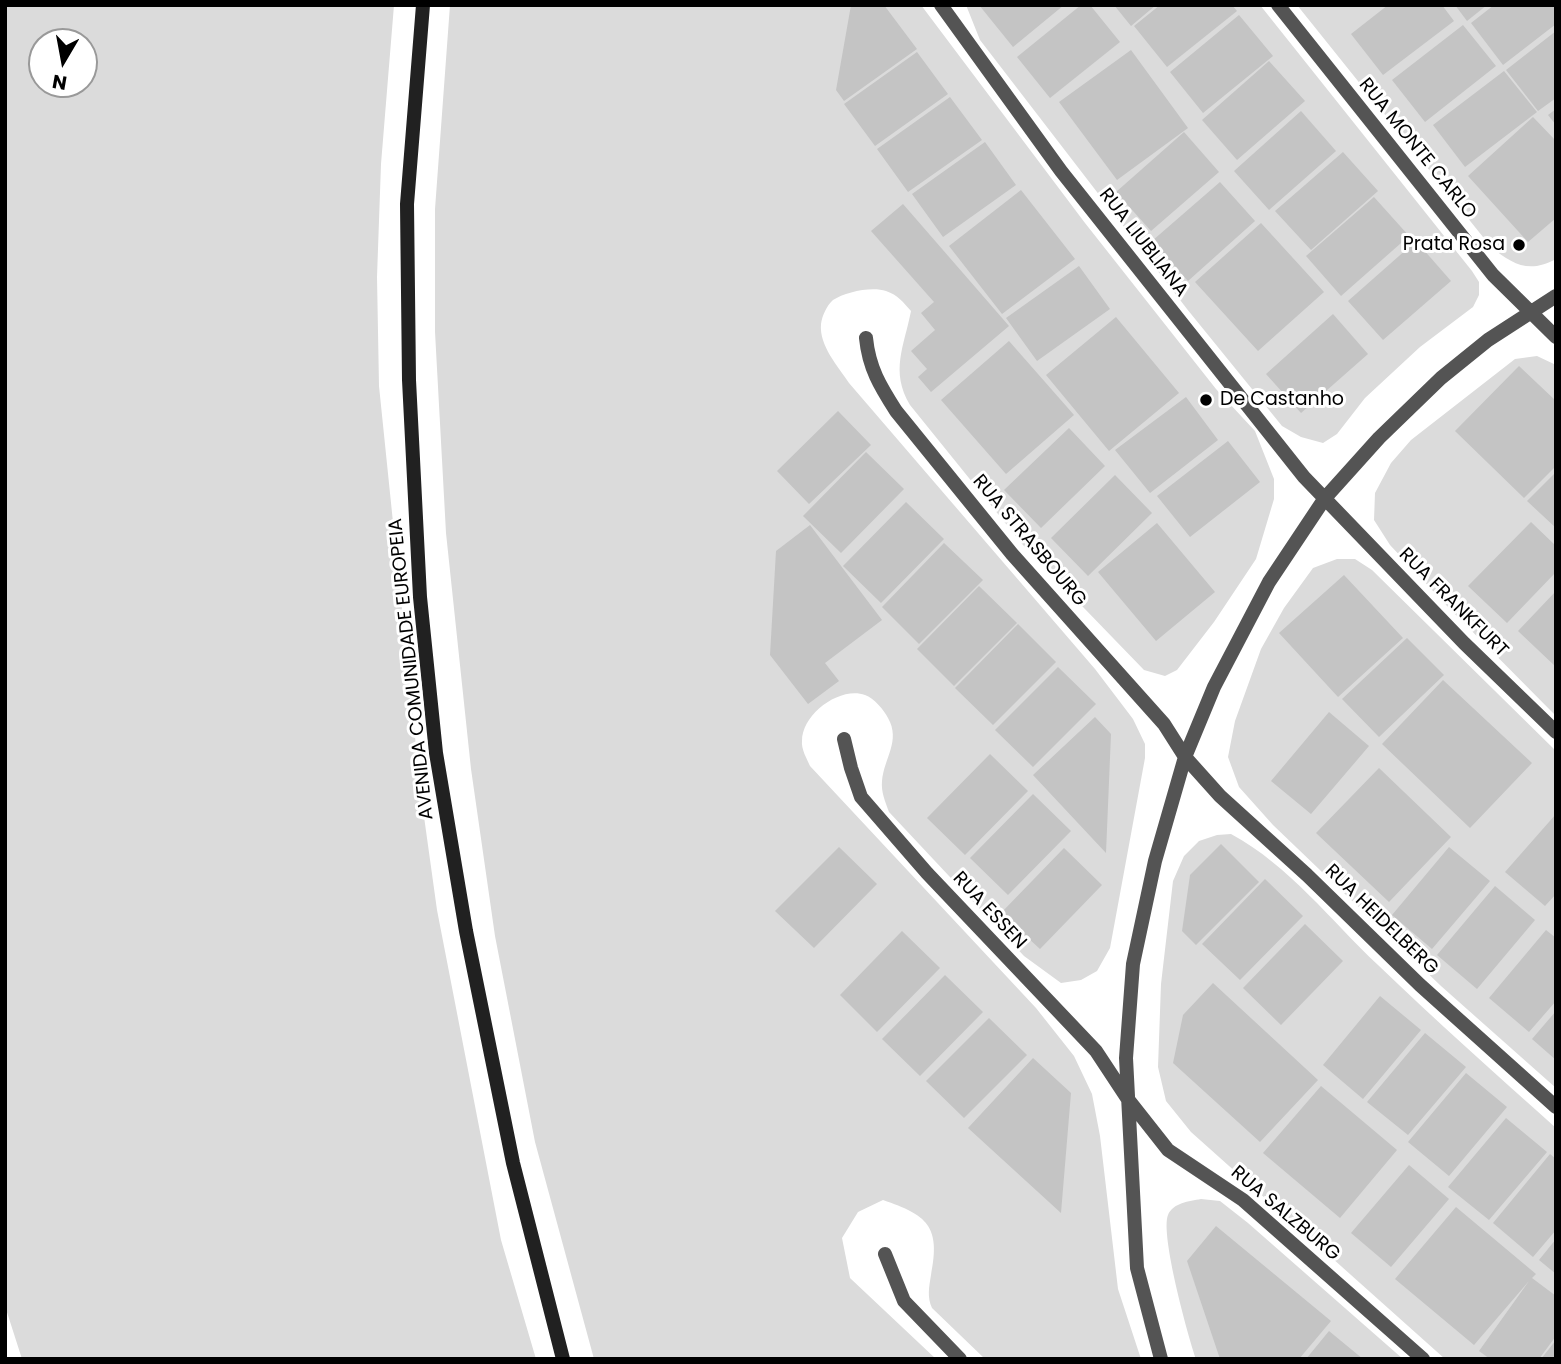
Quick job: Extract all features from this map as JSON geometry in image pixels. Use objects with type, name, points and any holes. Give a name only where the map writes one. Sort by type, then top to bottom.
[{"type":"street","name":"AVENIDA COMUNIDADE EUROPEIA","points":[[424,5],[410,152],[407,258],[414,502],[430,704],[444,812],[505,1122],[540,1276],[563,1359]]},
{"type":"street","name":"RUA LIUBLIANA","points":[[941,5],[1062,171],[1304,477],[1325,498]]},
{"type":"street","name":"RUA MONTE CARLO","points":[[1278,5],[1493,275],[1556,337]]},
{"type":"street","points":[[1161,1359],[1137,1268],[1126,1058],[1133,964],[1155,861],[1185,757],[1214,687],[1269,582],[1325,498],[1379,438],[1441,378],[1488,340],[1556,296]]},
{"type":"street","name":"RUA STRASBOURG","points":[[866,338],[868,360],[896,411],[1012,554],[1164,724],[1185,757]]},
{"type":"street","name":"RUA FRANKFURT","points":[[1325,498],[1464,643],[1556,733]]},
{"type":"street","name":"RUA ESSEN","points":[[844,739],[850,768],[862,797],[926,873],[1096,1051],[1127,1098]]},
{"type":"street","name":"RUA HEIDELBERG","points":[[1185,757],[1220,796],[1307,875],[1420,985],[1556,1107]]},
{"type":"street","name":"RUA SALZBURG","points":[[1127,1098],[1168,1150],[1242,1200],[1423,1359]]},
{"type":"street","points":[[886,1254],[904,1301],[960,1359]]},
{"type":"shaded area","points":[[5,5],[394,5],[381,164],[377,277],[379,386],[421,795],[437,910],[501,1240],[536,1359],[22,1359],[5,1306]]},
{"type":"shaded area","points":[[450,5],[921,5],[1085,223],[1216,389],[1255,431],[1274,479],[1274,499],[1256,559],[1214,622],[1177,670],[1165,676],[1144,670],[1023,545],[910,405],[904,393],[900,370],[911,311],[903,302],[886,291],[851,292],[833,300],[822,321],[821,332],[826,348],[849,383],[1095,669],[1133,719],[1145,744],[1145,758],[1110,948],[1097,971],[1081,980],[1061,983],[1024,956],[889,812],[882,781],[891,750],[892,726],[875,701],[855,693],[834,698],[824,704],[808,721],[802,744],[810,766],[1036,1008],[1074,1056],[1092,1094],[1100,1136],[1118,1289],[1141,1359],[985,1359],[932,1308],[929,1292],[934,1245],[927,1225],[910,1211],[883,1200],[858,1212],[842,1238],[850,1278],[936,1359],[594,1359],[535,1142],[495,936],[471,769],[446,533],[435,332],[435,209]]},
{"type":"shaded area","points":[[966,5],[1260,5],[1472,271],[1479,282],[1479,295],[1473,307],[1420,347],[1365,398],[1337,434],[1323,443],[1301,437],[1282,426],[1187,309],[980,40]]},
{"type":"shaded area","points":[[1297,5],[1556,5],[1556,259],[1537,266],[1521,265],[1491,247]]},
{"type":"shaded area","points":[[1537,356],[1556,365],[1556,716],[1390,545],[1374,520],[1375,493],[1391,463],[1411,440],[1515,359]]},
{"type":"shaded area","points":[[1337,559],[1355,559],[1372,570],[1556,751],[1556,1088],[1441,986],[1273,825],[1239,787],[1228,757],[1235,721],[1261,649],[1284,608],[1313,568]]},
{"type":"shaded area","points":[[1231,834],[1291,878],[1400,986],[1556,1128],[1556,1359],[1445,1359],[1191,1132],[1166,1101],[1158,1067],[1161,984],[1173,881],[1184,856],[1199,841]]},
{"type":"shaded area","points":[[1201,1199],[1220,1201],[1248,1223],[1403,1359],[1196,1359],[1176,1286],[1167,1226],[1170,1211],[1182,1203]]},
{"type":"building","points":[[851,5],[884,5],[917,49],[844,101],[836,90]]},
{"type":"building","points":[[979,5],[1064,5],[1013,47]]},
{"type":"building","points":[[1081,5],[1090,5],[1120,42],[1050,98],[1017,57]]},
{"type":"building","points":[[1114,5],[1156,5],[1131,26]]},
{"type":"building","points":[[1160,5],[1232,5],[1237,11],[1167,67],[1134,26]]},
{"type":"building","points":[[1388,5],[1442,5],[1454,21],[1383,75],[1351,34]]},
{"type":"building","points":[[1455,5],[1487,5],[1467,21]]},
{"type":"building","points":[[1494,5],[1556,5],[1556,24],[1503,65],[1471,23]]},
{"type":"building","points":[[1239,15],[1273,56],[1203,113],[1170,72]]},
{"type":"building","points":[[1463,25],[1496,66],[1425,122],[1392,80]]},
{"type":"building","points":[[1556,31],[1556,98],[1538,111],[1506,70]]},
{"type":"building","points":[[1131,50],[1188,128],[1117,180],[1059,102]]},
{"type":"building","points":[[917,52],[948,94],[875,146],[844,104]]},
{"type":"building","points":[[1269,61],[1305,101],[1237,160],[1202,120]]},
{"type":"building","points":[[1504,71],[1537,112],[1465,167],[1433,125]]},
{"type":"building","points":[[950,97],[982,140],[908,192],[877,149]]},
{"type":"building","points":[[1556,109],[1556,125],[1548,115]]},
{"type":"building","points":[[1301,111],[1336,151],[1269,210],[1234,171]]},
{"type":"building","points":[[1533,117],[1556,141],[1556,218],[1528,242],[1468,176]]},
{"type":"building","points":[[1184,132],[1219,172],[1151,231],[1116,192]]},
{"type":"building","points":[[985,142],[1016,185],[943,237],[912,194]]},
{"type":"building","points":[[1343,152],[1378,191],[1311,250],[1275,211]]},
{"type":"building","points":[[1220,182],[1255,221],[1188,281],[1152,241]]},
{"type":"building","points":[[1021,190],[1075,259],[1002,314],[949,246]]},
{"type":"building","points":[[1374,197],[1409,236],[1341,296],[1306,256]]},
{"type":"building","points":[[903,204],[1009,326],[931,392],[918,377],[927,369],[911,351],[935,330],[921,313],[934,302],[871,231]]},
{"type":"building","points":[[1261,223],[1324,292],[1258,351],[1195,282]]},
{"type":"building","points":[[1416,241],[1451,281],[1383,340],[1348,301]]},
{"type":"building","points":[[1079,266],[1110,309],[1037,361],[1006,318]]},
{"type":"building","points":[[1333,314],[1368,354],[1301,413],[1266,374]]},
{"type":"building","points":[[1116,317],[1179,393],[1109,451],[1046,375]]},
{"type":"building","points":[[1009,341],[1074,415],[1006,474],[941,400]]},
{"type":"building","points":[[1519,366],[1556,401],[1556,466],[1524,498],[1455,431]]},
{"type":"building","points":[[1186,397],[1218,440],[1150,493],[1115,450]]},
{"type":"building","points":[[838,411],[871,445],[809,504],[777,471]]},
{"type":"building","points":[[1069,428],[1105,466],[1041,528],[1004,490]]},
{"type":"building","points":[[1228,441],[1260,482],[1190,537],[1157,496]]},
{"type":"building","points":[[866,452],[904,489],[841,553],[803,516]]},
{"type":"building","points":[[1556,472],[1556,528],[1527,501]]},
{"type":"building","points":[[1115,475],[1152,513],[1088,576],[1051,538]]},
{"type":"building","points":[[906,502],[944,539],[881,603],[843,566]]},
{"type":"building","points":[[1531,522],[1556,546],[1556,572],[1507,623],[1468,586]]},
{"type":"building","points":[[1157,523],[1215,592],[1156,641],[1098,572]]},
{"type":"building","points":[[810,525],[882,620],[825,663],[839,681],[808,704],[770,655],[776,551]]},
{"type":"building","points":[[944,543],[983,580],[919,644],[882,607]]},
{"type":"building","points":[[1344,575],[1403,638],[1338,697],[1279,633]]},
{"type":"building","points":[[979,586],[1017,623],[954,686],[917,649]]},
{"type":"building","points":[[1556,591],[1556,667],[1518,631]]},
{"type":"building","points":[[1018,624],[1056,662],[993,725],[955,688]]},
{"type":"building","points":[[1407,638],[1444,675],[1379,737],[1342,699]]},
{"type":"building","points":[[1058,667],[1096,704],[1033,767],[995,730]]},
{"type":"building","points":[[1443,680],[1532,763],[1470,828],[1382,744]]},
{"type":"building","points":[[1329,712],[1369,746],[1311,814],[1271,781]]},
{"type":"building","points":[[1095,717],[1111,734],[1106,853],[1033,775]]},
{"type":"building","points":[[990,754],[1028,791],[965,855],[927,818]]},
{"type":"building","points":[[1379,768],[1451,837],[1389,902],[1316,833]]},
{"type":"building","points":[[1033,794],[1071,831],[1008,895],[970,858]]},
{"type":"building","points":[[1556,814],[1556,894],[1545,906],[1505,872]]},
{"type":"building","points":[[1221,844],[1259,882],[1196,945],[1182,931],[1190,875]]},
{"type":"building","points":[[839,847],[877,884],[814,948],[775,911]]},
{"type":"building","points":[[1449,847],[1490,881],[1432,949],[1392,915]]},
{"type":"building","points":[[1064,848],[1102,885],[1040,949],[1001,913]]},
{"type":"building","points":[[1265,879],[1303,916],[1240,980],[1202,944]]},
{"type":"building","points":[[1495,886],[1535,920],[1477,989],[1437,955]]},
{"type":"building","points":[[1305,924],[1343,961],[1281,1025],[1243,988]]},
{"type":"building","points":[[1546,930],[1556,938],[1556,1001],[1529,1032],[1489,998]]},
{"type":"building","points":[[902,931],[940,968],[877,1032],[840,995]]},
{"type":"building","points":[[945,975],[983,1012],[920,1076],[882,1039]]},
{"type":"building","points":[[1213,983],[1318,1080],[1260,1142],[1173,1063],[1183,1015]]},
{"type":"building","points":[[1380,996],[1421,1030],[1363,1099],[1323,1065]]},
{"type":"building","points":[[1556,1011],[1556,1060],[1532,1039]]},
{"type":"building","points":[[989,1018],[1027,1055],[964,1118],[926,1081]]},
{"type":"building","points":[[1425,1033],[1466,1067],[1408,1135],[1367,1102]]},
{"type":"building","points":[[1033,1058],[1071,1093],[1061,1213],[968,1128]]},
{"type":"building","points":[[1466,1073],[1507,1107],[1449,1176],[1408,1142]]},
{"type":"building","points":[[1321,1086],[1397,1150],[1340,1218],[1263,1153]]},
{"type":"building","points":[[1506,1118],[1547,1152],[1489,1220],[1448,1187]]},
{"type":"building","points":[[1550,1154],[1556,1159],[1556,1230],[1533,1257],[1493,1223]]},
{"type":"building","points":[[1409,1165],[1449,1199],[1391,1267],[1351,1233]]},
{"type":"building","points":[[1456,1207],[1536,1274],[1532,1278],[1556,1296],[1556,1336],[1539,1359],[1490,1359],[1479,1351],[1529,1281],[1474,1345],[1395,1279]]},
{"type":"building","points":[[1216,1226],[1331,1321],[1299,1359],[1220,1359],[1187,1261]]},
{"type":"building","points":[[1556,1239],[1556,1274],[1539,1260]]},
{"type":"building","points":[[1329,1331],[1363,1359],[1306,1359]]},
{"type":"building","points":[[1556,1340],[1556,1359],[1541,1359]]},
{"type":"place","name":"Prata Rosa","points":[[1519,245]]},
{"type":"place","name":"De Castanho","points":[[1206,400]]}]
